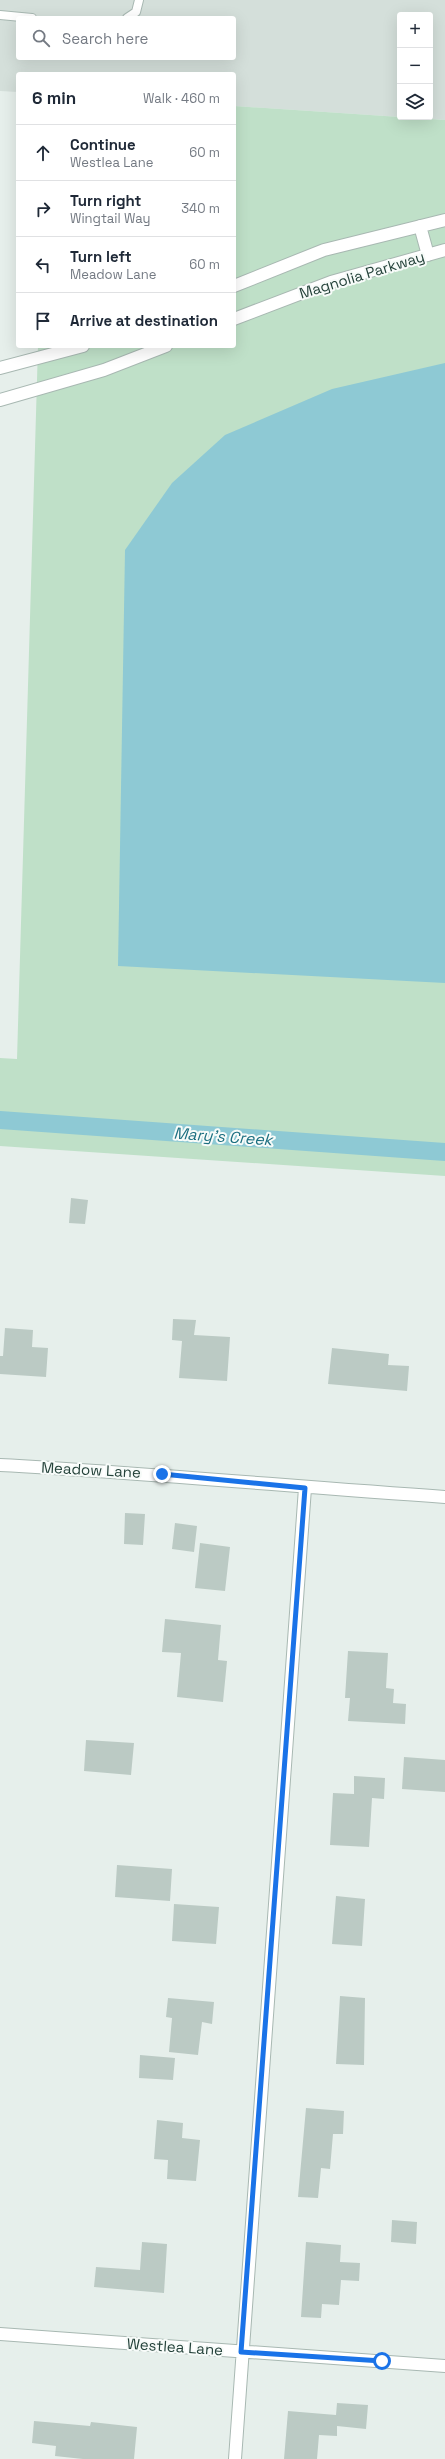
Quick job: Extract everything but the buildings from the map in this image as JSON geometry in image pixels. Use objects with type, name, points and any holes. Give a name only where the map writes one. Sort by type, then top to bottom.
[{"type":"street","name":"Magnolia Parkway","points":[[236,285],[324,250],[445,220]]},
{"type":"street","points":[[420,226],[428,255]]},
{"type":"street","name":"Magnolia Parkway","points":[[236,319],[331,282],[445,250]]},
{"type":"street","points":[[0,368],[75,348]]},
{"type":"street","points":[[0,400],[104,370],[161,348]]},
{"type":"street","name":"Meadow Lane","points":[[0,1464],[162,1474],[305,1488],[445,1497]]},
{"type":"street","points":[[235,2459],[241,2352],[305,1488]]},
{"type":"street","name":"Westlea Lane","points":[[0,2334],[445,2366]]},
{"type":"lane","points":[[130,16],[136,12],[139,0]]},
{"type":"lane","points":[[0,15],[16,16]]},
{"type":"shaded area","points":[[0,0],[445,0],[445,120],[433,119],[433,12],[397,12],[397,117],[236,106],[236,72],[16,72],[16,92],[0,91]]},
{"type":"green space","points":[[236,106],[397,117],[397,120],[445,120],[445,1176],[0,1146],[0,1058],[17,1059],[38,348],[236,348]]},
{"type":"water","points":[[445,363],[445,983],[118,966],[125,550],[172,483],[225,435],[332,389]]},
{"type":"waterway","name":"Mary's Creek","points":[[0,1120],[445,1152]]},
{"type":"route","points":[[162,1474],[305,1488],[241,2352],[382,2361]]}]
